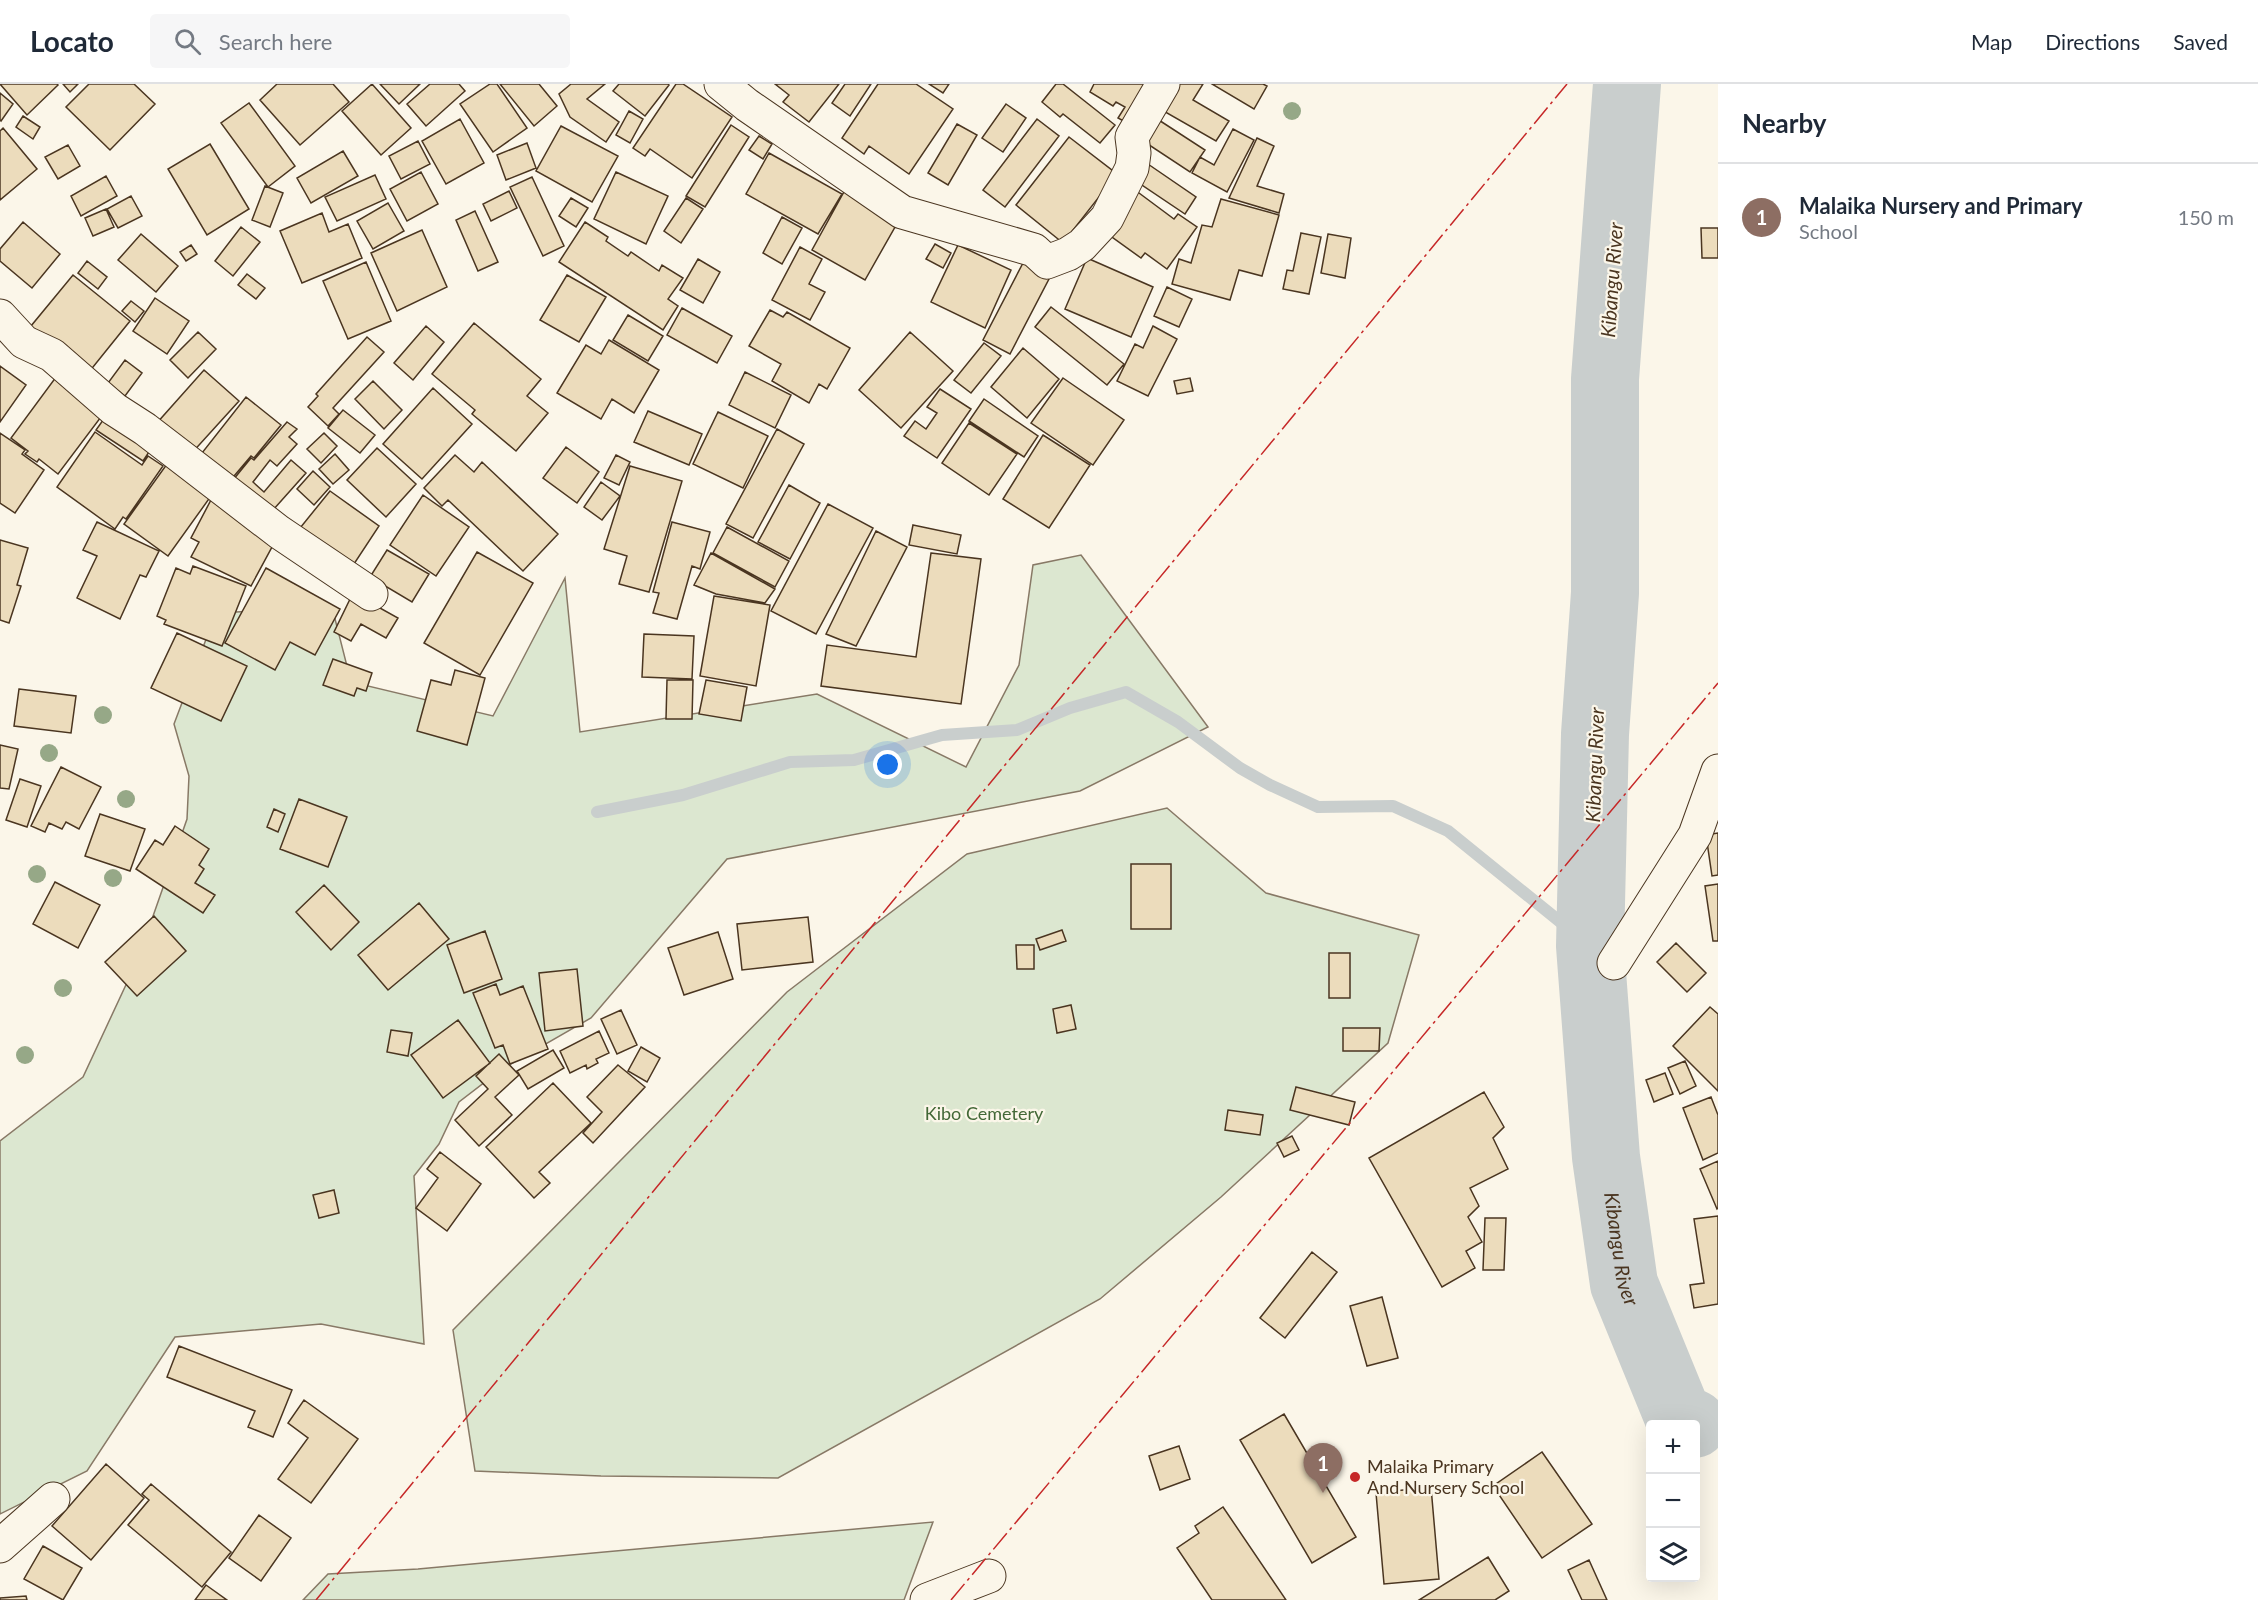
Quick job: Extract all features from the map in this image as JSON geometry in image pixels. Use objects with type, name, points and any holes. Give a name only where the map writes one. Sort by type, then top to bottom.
[{"type":"street","points":[[722,84],[747,105],[902,212],[1034,250],[1047,262],[1068,254],[1082,245],[1107,218],[1132,168],[1134,153],[1131,137],[1163,84]]},
{"type":"street","points":[[0,316],[24,342],[52,355],[114,410],[145,429],[279,532],[371,594]]},
{"type":"street","points":[[1614,963],[1695,835],[1718,771]]},
{"type":"street","points":[[0,1546],[53,1499]]},
{"type":"street","points":[[927,1600],[989,1576]]},
{"type":"green space","points":[[1081,555],[1208,727],[1080,791],[727,859],[591,1018],[502,1069],[459,1102],[439,1144],[414,1176],[424,1344],[321,1324],[175,1337],[87,1471],[0,1514],[0,1141],[83,1077],[138,959],[187,819],[189,776],[174,724],[216,613],[332,607],[351,682],[493,716],[565,578],[580,732],[817,694],[966,767],[1019,665],[1033,565]]},
{"type":"green space","name":"Kibo Cemetery","points":[[1167,808],[1266,893],[1419,935],[1388,1043],[1221,1197],[1100,1299],[778,1478],[601,1476],[475,1471],[453,1330],[787,992],[967,854]]},
{"type":"green space","points":[[933,1522],[904,1600],[303,1600],[328,1574],[418,1569]]},
{"type":"building","points":[[0,84],[57,84],[58,85],[27,115]]},
{"type":"building","points":[[63,84],[78,84],[70,92]]},
{"type":"building","points":[[89,84],[134,84],[155,104],[110,150],[66,107]]},
{"type":"building","points":[[277,84],[333,84],[349,102],[300,145],[260,100]]},
{"type":"building","points":[[372,84],[411,128],[381,155],[342,111]]},
{"type":"building","points":[[380,84],[420,84],[399,104]]},
{"type":"building","points":[[430,84],[459,84],[465,91],[426,126],[407,104]]},
{"type":"building","points":[[490,84],[497,84],[527,128],[493,152],[460,104]]},
{"type":"building","points":[[500,84],[539,84],[557,106],[534,126]]},
{"type":"building","points":[[571,84],[605,84],[587,99],[619,122],[606,142],[570,117],[559,94]]},
{"type":"building","points":[[619,84],[669,85],[645,116],[613,91]]},
{"type":"building","points":[[676,84],[683,84],[732,117],[692,178],[650,149],[645,156],[633,148]]},
{"type":"building","points":[[775,84],[839,84],[809,122],[783,102],[789,95]]},
{"type":"building","points":[[845,84],[871,84],[850,116],[832,103]]},
{"type":"building","points":[[878,84],[916,84],[953,109],[909,174],[869,146],[864,154],[842,138]]},
{"type":"building","points":[[929,84],[949,84],[943,93]]},
{"type":"building","points":[[1056,84],[1063,84],[1115,125],[1100,143],[1063,114],[1060,117],[1042,102]]},
{"type":"building","points":[[1094,84],[1158,84],[1136,128],[1118,118],[1125,107],[1116,102],[1113,106],[1090,92]]},
{"type":"building","points":[[1165,84],[1203,84],[1193,100],[1229,121],[1216,141],[1153,105]]},
{"type":"building","points":[[1212,84],[1263,84],[1267,86],[1254,109]]},
{"type":"building","points":[[0,93],[13,104],[1,121],[0,120]]},
{"type":"building","points":[[249,103],[295,166],[268,187],[221,123]]},
{"type":"building","points":[[1006,104],[1026,118],[1003,152],[982,138]]},
{"type":"building","points":[[629,111],[643,119],[630,143],[616,135]]},
{"type":"building","points":[[1148,113],[1205,150],[1190,172],[1134,135]]},
{"type":"building","points":[[23,116],[40,127],[33,139],[16,127]]},
{"type":"building","points":[[460,119],[484,163],[446,184],[422,141]]},
{"type":"building","points":[[1037,119],[1059,136],[1005,207],[983,190]]},
{"type":"building","points":[[957,124],[977,135],[948,185],[928,173]]},
{"type":"building","points":[[731,125],[749,137],[705,207],[686,196]]},
{"type":"building","points":[[561,126],[618,156],[592,202],[536,171]]},
{"type":"building","points":[[3,128],[37,169],[0,200],[0,131]]},
{"type":"building","points":[[1233,129],[1254,140],[1227,192],[1192,173],[1200,157],[1214,165]]},
{"type":"building","points":[[759,136],[772,144],[763,159],[749,150]]},
{"type":"building","points":[[1069,137],[1117,174],[1063,243],[1016,205]]},
{"type":"building","points":[[1257,138],[1274,146],[1257,186],[1284,194],[1279,213],[1229,198]]},
{"type":"building","points":[[418,141],[430,164],[401,179],[389,156]]},
{"type":"building","points":[[527,143],[536,168],[506,180],[497,155]]},
{"type":"building","points":[[210,144],[249,209],[207,235],[168,169]]},
{"type":"building","points":[[68,145],[80,166],[58,179],[45,157]]},
{"type":"building","points":[[343,151],[358,176],[311,203],[297,178]]},
{"type":"building","points":[[769,153],[842,194],[818,234],[746,194]]},
{"type":"building","points":[[1145,162],[1196,197],[1185,214],[1133,179]]},
{"type":"building","points":[[421,172],[438,204],[407,221],[390,189]]},
{"type":"building","points":[[616,172],[668,196],[646,244],[594,219]]},
{"type":"building","points":[[375,175],[386,199],[337,221],[325,197]]},
{"type":"building","points":[[106,176],[117,196],[81,216],[71,196]]},
{"type":"building","points":[[532,177],[564,246],[543,256],[510,187]]},
{"type":"building","points":[[265,186],[283,193],[270,227],[252,220]]},
{"type":"building","points":[[845,190],[899,220],[865,280],[812,250]]},
{"type":"building","points":[[1135,190],[1174,219],[1178,214],[1197,227],[1167,269],[1145,253],[1141,258],[1105,232]]},
{"type":"building","points":[[509,191],[517,208],[491,221],[483,204]]},
{"type":"building","points":[[131,196],[142,216],[118,228],[107,209]]},
{"type":"building","points":[[571,198],[588,208],[576,227],[559,216]]},
{"type":"building","points":[[686,198],[703,209],[681,243],[664,231]]},
{"type":"building","points":[[1221,199],[1279,215],[1262,276],[1239,270],[1230,300],[1172,284],[1179,259],[1191,263],[1202,225],[1212,227]]},
{"type":"building","points":[[388,203],[404,231],[373,249],[357,221]]},
{"type":"building","points":[[106,209],[114,227],[93,236],[85,218]]},
{"type":"building","points":[[475,211],[498,262],[478,271],[456,220]]},
{"type":"building","points":[[322,213],[329,232],[348,224],[362,258],[302,283],[280,231]]},
{"type":"building","points":[[782,217],[802,228],[782,264],[763,253]]},
{"type":"building","points":[[23,222],[60,254],[32,288],[0,261],[0,249]]},
{"type":"building","points":[[585,222],[608,237],[606,241],[628,256],[631,252],[659,271],[662,265],[683,278],[668,299],[678,306],[663,330],[559,262]]},
{"type":"building","points":[[241,227],[260,242],[233,276],[215,261]]},
{"type":"building","points":[[1701,228],[1718,228],[1718,258],[1702,258]]},
{"type":"building","points":[[422,230],[447,287],[397,311],[371,253]]},
{"type":"building","points":[[1301,233],[1321,237],[1309,294],[1283,289],[1287,270],[1293,271]]},
{"type":"building","points":[[141,234],[178,266],[156,292],[118,260]]},
{"type":"building","points":[[1328,234],[1351,238],[1345,278],[1321,273]]},
{"type":"building","points":[[935,244],[951,253],[943,268],[926,259]]},
{"type":"building","points":[[191,245],[197,254],[186,261],[180,252]]},
{"type":"building","points":[[958,245],[1011,270],[985,328],[931,302]]},
{"type":"building","points":[[800,247],[822,259],[809,284],[825,292],[810,320],[772,300]]},
{"type":"building","points":[[1087,258],[1153,287],[1131,337],[1065,309]]},
{"type":"building","points":[[698,259],[720,272],[703,303],[680,290]]},
{"type":"building","points":[[87,261],[107,277],[98,289],[78,273]]},
{"type":"building","points":[[366,262],[391,321],[348,339],[323,281]]},
{"type":"building","points":[[1023,263],[1050,277],[1010,354],[983,340]]},
{"type":"building","points":[[247,274],[265,288],[256,299],[238,285]]},
{"type":"building","points":[[73,275],[130,321],[89,372],[31,326]]},
{"type":"building","points":[[567,275],[606,297],[579,342],[540,320]]},
{"type":"building","points":[[1167,287],[1192,299],[1179,327],[1154,316]]},
{"type":"building","points":[[155,298],[189,321],[167,354],[133,331]]},
{"type":"building","points":[[131,301],[144,311],[135,322],[122,311]]},
{"type":"building","points":[[1051,307],[1124,364],[1107,385],[1035,327]]},
{"type":"building","points":[[682,308],[732,336],[717,363],[667,335]]},
{"type":"building","points":[[770,310],[783,317],[787,312],[850,348],[827,389],[819,384],[809,403],[772,381],[781,364],[749,346]]},
{"type":"building","points":[[628,315],[663,336],[648,361],[613,340]]},
{"type":"building","points":[[474,323],[541,379],[527,396],[548,413],[516,451],[472,414],[475,410],[432,374]]},
{"type":"building","points":[[426,326],[444,342],[413,380],[394,363]]},
{"type":"building","points":[[1153,326],[1177,339],[1148,396],[1117,381],[1135,344],[1143,348]]},
{"type":"building","points":[[198,332],[216,349],[188,378],[170,360]]},
{"type":"building","points":[[910,332],[953,371],[901,428],[859,390]]},
{"type":"building","points":[[367,337],[384,352],[333,408],[339,414],[328,426],[308,407],[318,396],[316,394]]},
{"type":"building","points":[[609,340],[659,370],[634,413],[612,399],[601,419],[557,393],[586,345],[601,354]]},
{"type":"building","points":[[984,343],[1001,356],[971,393],[954,380]]},
{"type":"building","points":[[1023,348],[1059,379],[1027,418],[991,387]]},
{"type":"building","points":[[125,360],[142,373],[125,396],[108,383]]},
{"type":"building","points":[[0,366],[26,385],[0,422]]},
{"type":"building","points":[[204,370],[239,401],[190,455],[156,424]]},
{"type":"building","points":[[745,372],[791,395],[775,428],[729,405]]},
{"type":"building","points":[[59,373],[107,409],[58,474],[39,459],[37,462],[25,454],[28,451],[11,438]]},
{"type":"building","points":[[1063,378],[1124,420],[1093,465],[1031,423]]},
{"type":"building","points":[[1190,378],[1193,391],[1177,394],[1174,381]]},
{"type":"building","points":[[373,381],[402,410],[384,429],[355,399]]},
{"type":"building","points":[[433,388],[472,424],[422,479],[383,444]]},
{"type":"building","points":[[940,389],[971,409],[937,458],[904,436],[915,421],[926,429],[937,413],[927,407]]},
{"type":"building","points":[[246,397],[281,425],[254,458],[251,456],[229,482],[198,458]]},
{"type":"building","points":[[984,399],[1038,436],[1024,457],[969,421]]},
{"type":"building","points":[[343,410],[375,435],[360,453],[328,428]]},
{"type":"building","points":[[648,411],[702,434],[689,465],[634,442]]},
{"type":"building","points":[[718,412],[768,436],[743,488],[693,464]]},
{"type":"building","points":[[106,416],[153,446],[143,461],[96,430]]},
{"type":"building","points":[[287,422],[297,429],[289,437],[297,444],[277,466],[270,460],[253,482],[264,492],[291,460],[306,473],[265,519],[233,480],[251,458],[254,460]]},
{"type":"building","points":[[969,423],[1017,454],[989,495],[942,463]]},
{"type":"building","points":[[777,429],[804,444],[753,538],[726,524]]},
{"type":"building","points":[[95,432],[142,465],[148,456],[163,466],[126,519],[123,517],[115,529],[57,487]]},
{"type":"building","points":[[0,433],[25,450],[22,454],[44,470],[15,513],[0,503]]},
{"type":"building","points":[[324,433],[337,446],[321,463],[307,449]]},
{"type":"building","points":[[1043,435],[1090,465],[1049,528],[1003,499]]},
{"type":"building","points":[[566,447],[599,472],[577,503],[543,478]]},
{"type":"building","points":[[377,448],[416,484],[386,517],[347,480]]},
{"type":"building","points":[[335,454],[349,470],[333,484],[319,469]]},
{"type":"building","points":[[455,455],[474,472],[482,462],[558,534],[523,571],[448,500],[442,506],[424,488]]},
{"type":"building","points":[[616,455],[630,462],[619,485],[604,478]]},
{"type":"building","points":[[167,464],[211,496],[168,556],[124,524]]},
{"type":"building","points":[[630,466],[682,481],[649,592],[619,584],[627,556],[604,549]]},
{"type":"building","points":[[313,471],[330,487],[314,505],[297,489]]},
{"type":"building","points":[[601,482],[620,496],[602,520],[584,507]]},
{"type":"building","points":[[789,485],[820,503],[790,559],[758,542]]},
{"type":"building","points":[[330,491],[379,526],[352,567],[296,533]]},
{"type":"building","points":[[423,495],[469,527],[436,576],[390,545]]},
{"type":"building","points":[[212,498],[279,534],[251,586],[191,557],[199,542],[191,538]]},
{"type":"building","points":[[828,504],[873,528],[816,634],[771,611]]},
{"type":"building","points":[[97,522],[159,551],[146,577],[140,575],[120,619],[77,598],[97,556],[83,550]]},
{"type":"building","points":[[672,522],[710,532],[700,569],[692,566],[677,619],[653,613],[659,593],[653,592]]},
{"type":"building","points":[[913,525],[961,535],[957,554],[909,545]]},
{"type":"building","points":[[727,527],[789,561],[775,587],[713,553]]},
{"type":"building","points":[[876,531],[907,547],[856,646],[826,634]]},
{"type":"building","points":[[0,540],[28,548],[17,585],[21,586],[9,623],[0,620]]},
{"type":"building","points":[[387,550],[429,574],[412,602],[370,577]]},
{"type":"building","points":[[477,552],[533,583],[480,675],[424,643]]},
{"type":"building","points":[[711,553],[775,589],[765,603],[716,594],[694,585]]},
{"type":"building","points":[[931,553],[981,559],[961,704],[821,686],[827,645],[916,657]]},
{"type":"building","points":[[193,566],[246,586],[222,646],[164,624],[166,620],[157,616],[176,568],[190,574]]},
{"type":"building","points":[[266,568],[340,609],[315,655],[290,642],[275,670],[225,643]]},
{"type":"building","points":[[353,593],[398,618],[386,638],[361,624],[351,641],[334,632]]},
{"type":"building","points":[[714,596],[770,605],[756,686],[700,676]]},
{"type":"building","points":[[177,633],[247,666],[221,721],[151,688]]},
{"type":"building","points":[[644,634],[694,636],[692,679],[642,677]]},
{"type":"building","points":[[333,659],[372,673],[366,691],[357,688],[354,696],[323,685]]},
{"type":"building","points":[[455,670],[485,678],[467,745],[417,731],[431,680],[451,685]]},
{"type":"building","points":[[667,680],[693,680],[692,719],[666,719]]},
{"type":"building","points":[[706,680],[747,687],[741,721],[699,714]]},
{"type":"building","points":[[19,689],[76,696],[71,733],[14,726]]},
{"type":"building","points":[[0,745],[18,749],[9,789],[0,788]]},
{"type":"building","points":[[61,767],[101,787],[79,829],[66,822],[62,829],[49,823],[45,832],[31,826]]},
{"type":"building","points":[[20,779],[41,786],[27,827],[6,820]]},
{"type":"building","points":[[299,799],[347,817],[328,867],[280,849]]},
{"type":"building","points":[[274,809],[285,814],[278,832],[267,827]]},
{"type":"building","points":[[100,814],[145,829],[130,871],[85,856]]},
{"type":"building","points":[[175,826],[209,849],[199,865],[204,869],[195,883],[215,895],[203,913],[136,869],[155,840],[163,845]]},
{"type":"building","points":[[1718,833],[1718,875],[1712,876],[1706,835]]},
{"type":"building","points":[[1131,864],[1171,864],[1171,929],[1131,929]]},
{"type":"building","points":[[55,882],[100,905],[78,948],[33,924]]},
{"type":"building","points":[[1718,884],[1718,941],[1713,941],[1705,886]]},
{"type":"building","points":[[324,885],[359,922],[331,950],[296,912]]},
{"type":"building","points":[[419,903],[449,939],[388,990],[358,955]]},
{"type":"building","points":[[154,916],[186,951],[137,996],[105,962]]},
{"type":"building","points":[[808,917],[813,962],[742,970],[737,924]]},
{"type":"building","points":[[1062,930],[1066,941],[1040,950],[1036,939]]},
{"type":"building","points":[[485,931],[502,979],[464,993],[447,945]]},
{"type":"building","points":[[718,932],[733,979],[684,995],[668,948]]},
{"type":"building","points":[[1676,943],[1706,973],[1687,992],[1657,962]]},
{"type":"building","points":[[1016,945],[1034,945],[1034,969],[1017,969]]},
{"type":"building","points":[[1329,953],[1350,953],[1350,998],[1329,998]]},
{"type":"building","points":[[577,969],[583,1026],[545,1031],[539,973]]},
{"type":"building","points":[[496,984],[500,995],[523,986],[548,1049],[510,1064],[503,1045],[495,1048],[473,993]]},
{"type":"building","points":[[1071,1005],[1076,1029],[1057,1033],[1053,1009]]},
{"type":"building","points":[[1710,1007],[1718,1014],[1718,1091],[1673,1046]]},
{"type":"building","points":[[621,1010],[637,1045],[617,1054],[601,1019]]},
{"type":"building","points":[[458,1020],[490,1063],[443,1098],[411,1055]]},
{"type":"building","points":[[1343,1028],[1380,1028],[1379,1051],[1343,1051]]},
{"type":"building","points":[[391,1030],[412,1033],[408,1056],[387,1052]]},
{"type":"building","points":[[599,1031],[609,1053],[596,1059],[598,1063],[587,1069],[586,1065],[570,1073],[560,1051]]},
{"type":"building","points":[[641,1047],[660,1058],[647,1082],[628,1071]]},
{"type":"building","points":[[553,1050],[564,1068],[528,1089],[517,1071]]},
{"type":"building","points":[[499,1054],[519,1075],[495,1097],[512,1115],[479,1146],[455,1120],[488,1089],[476,1076]]},
{"type":"building","points":[[1685,1061],[1696,1086],[1680,1094],[1668,1068]]},
{"type":"building","points":[[618,1065],[645,1087],[593,1143],[583,1133],[602,1112],[587,1097]]},
{"type":"building","points":[[1665,1073],[1673,1094],[1654,1102],[1646,1080]]},
{"type":"building","points":[[553,1083],[591,1123],[539,1172],[550,1183],[534,1198],[486,1147]]},
{"type":"building","points":[[1296,1087],[1355,1102],[1349,1125],[1290,1110]]},
{"type":"building","points":[[1484,1092],[1504,1127],[1493,1138],[1508,1169],[1470,1188],[1479,1206],[1468,1217],[1482,1242],[1466,1251],[1475,1268],[1442,1287],[1369,1158]]},
{"type":"building","points":[[1711,1097],[1718,1115],[1718,1153],[1703,1160],[1683,1108]]},
{"type":"building","points":[[1228,1110],[1263,1115],[1260,1135],[1225,1130]]},
{"type":"building","points":[[1292,1136],[1299,1150],[1284,1157],[1277,1143]]},
{"type":"building","points":[[440,1152],[481,1184],[447,1231],[416,1208],[438,1178],[427,1169]]},
{"type":"building","points":[[1718,1161],[1718,1208],[1717,1209],[1700,1169]]},
{"type":"building","points":[[334,1190],[339,1213],[319,1218],[313,1195]]},
{"type":"building","points":[[1718,1216],[1718,1304],[1694,1308],[1690,1285],[1704,1283],[1694,1219]]},
{"type":"building","points":[[1485,1218],[1506,1218],[1504,1270],[1483,1270]]},
{"type":"building","points":[[1312,1252],[1337,1272],[1285,1338],[1260,1318]]},
{"type":"building","points":[[1382,1297],[1398,1358],[1367,1366],[1350,1306]]},
{"type":"building","points":[[179,1346],[292,1390],[273,1437],[248,1427],[255,1411],[167,1377]]},
{"type":"building","points":[[304,1400],[358,1439],[311,1503],[278,1479],[308,1438],[288,1423]]},
{"type":"building","points":[[1284,1414],[1356,1537],[1312,1563],[1240,1440]]},
{"type":"building","points":[[1179,1446],[1190,1479],[1160,1490],[1149,1456]]},
{"type":"building","points":[[1542,1452],[1592,1524],[1542,1558],[1493,1486]]},
{"type":"building","points":[[106,1464],[144,1498],[91,1560],[52,1526]]},
{"type":"building","points":[[151,1484],[231,1552],[202,1587],[128,1525],[149,1500],[142,1494]]},
{"type":"building","points":[[1431,1487],[1439,1579],[1384,1584],[1376,1493]]},
{"type":"building","points":[[1223,1507],[1286,1600],[1212,1600],[1177,1548],[1199,1533],[1195,1526]]},
{"type":"building","points":[[259,1515],[291,1538],[261,1581],[229,1558]]},
{"type":"building","points":[[43,1546],[82,1568],[63,1600],[24,1579]]},
{"type":"building","points":[[1488,1557],[1509,1591],[1495,1600],[1419,1600]]},
{"type":"building","points":[[1589,1560],[1607,1600],[1582,1600],[1568,1570]]},
{"type":"building","points":[[206,1585],[227,1600],[195,1600]]},
{"type":"building","points":[[26,1596],[27,1600],[0,1600],[0,1598]]},
{"type":"waterway","name":"Kibangu River","points":[[1627,84],[1605,379],[1605,593],[1595,734],[1590,946],[1606,1157],[1624,1284],[1678,1416],[1686,1420]]},
{"type":"waterway","points":[[597,812],[683,795],[790,762],[854,760],[942,735],[1017,730],[1070,708],[1126,692],[1178,722],[1240,768],[1318,807],[1393,806],[1448,831],[1590,946]]},
{"type":"power","points":[[316,1600],[1567,84]]},
{"type":"power","points":[[951,1600],[1718,683]]},
{"type":"place","name":"Malaika Primary And Nursery School","points":[[1355,1477]]},
{"type":"place","name":"Malaika Nursery and Primary","points":[[1323,1493]]}]
